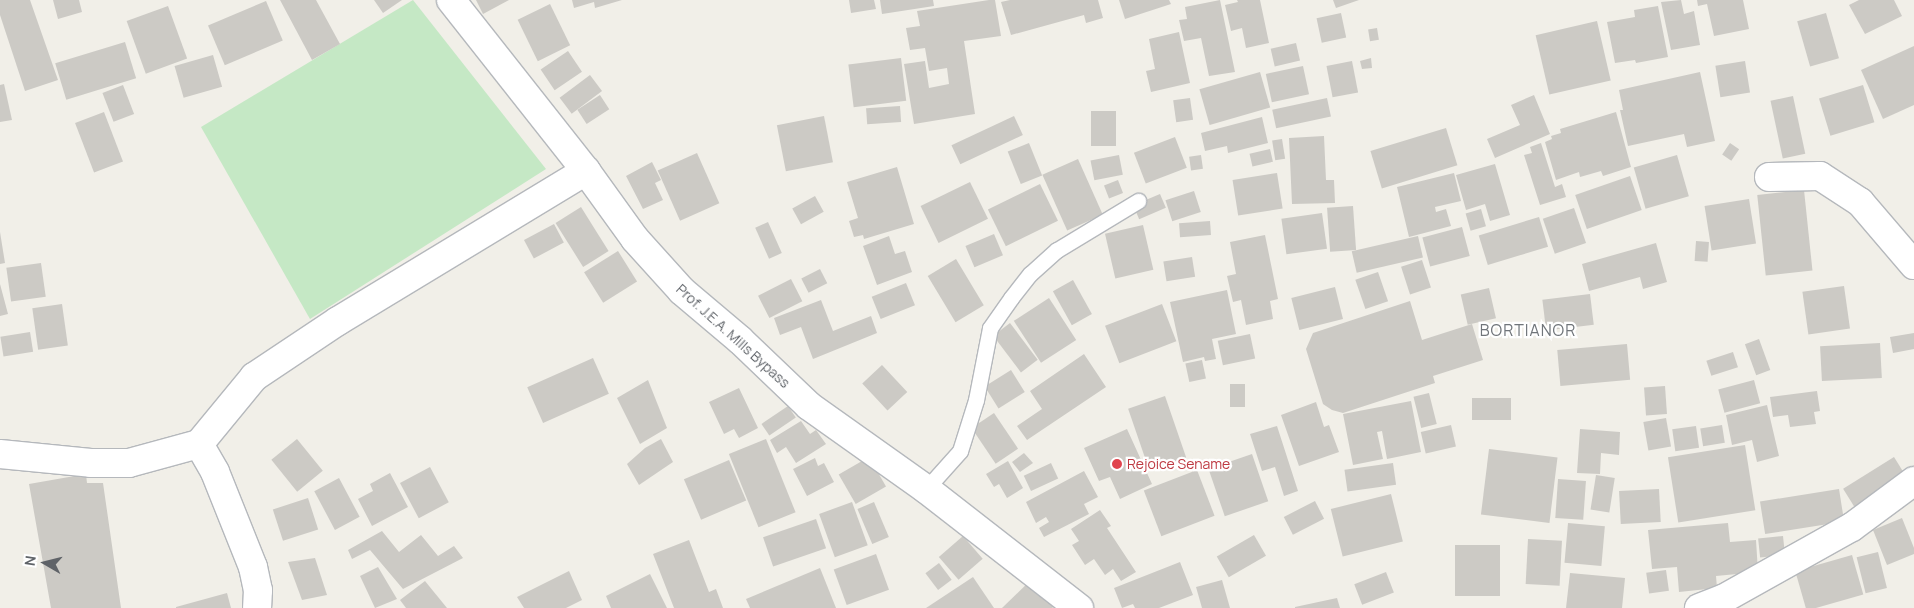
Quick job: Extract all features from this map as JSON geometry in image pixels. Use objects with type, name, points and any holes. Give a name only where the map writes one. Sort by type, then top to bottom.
[{"type":"street","name":"Prof. J.E.A. Mills Bypass","points":[[451,0],[586,171],[635,239],[682,290],[740,340],[809,406],[926,489],[1079,608]]},
{"type":"street","points":[[0,454],[91,463],[129,463],[199,444],[254,377],[338,320],[586,171]]},
{"type":"street","points":[[1769,177],[1820,176],[1860,202],[1914,265]]},
{"type":"street","points":[[199,444],[214,472],[253,567],[258,590],[256,608]]},
{"type":"street","points":[[1714,605],[1852,527],[1914,481]]},
{"type":"lane","points":[[926,489],[960,451],[976,400],[990,328],[1011,298],[1030,274],[1058,250],[1138,201]]},
{"type":"green space","points":[[413,0],[546,169],[310,319],[201,127]]},
{"type":"building","points":[[0,0],[30,0],[58,80],[25,91],[0,15]]},
{"type":"building","points":[[53,0],[79,0],[82,12],[58,19]]},
{"type":"building","points":[[280,0],[316,0],[340,44],[312,60]]},
{"type":"building","points":[[374,0],[402,0],[383,13]]},
{"type":"building","points":[[476,0],[509,0],[483,14]]},
{"type":"building","points":[[572,0],[622,0],[595,8],[594,2],[574,8]]},
{"type":"building","points":[[849,0],[874,0],[876,9],[851,13]]},
{"type":"building","points":[[880,0],[933,0],[934,6],[882,14]]},
{"type":"building","points":[[995,0],[1001,36],[964,41],[975,114],[914,124],[904,64],[925,61],[929,88],[949,84],[947,68],[929,71],[925,48],[910,50],[906,28],[920,26],[917,11]]},
{"type":"building","points":[[1010,0],[1098,0],[1103,18],[1086,23],[1084,15],[1011,35],[1001,2]]},
{"type":"building","points":[[1119,0],[1169,0],[1171,4],[1125,19]]},
{"type":"building","points":[[1220,0],[1235,72],[1209,76],[1201,38],[1184,41],[1179,20],[1187,19],[1185,7]]},
{"type":"building","points":[[1237,0],[1260,0],[1269,43],[1246,48],[1242,28],[1231,31],[1225,5],[1238,2]]},
{"type":"building","points":[[1333,0],[1359,0],[1336,8]]},
{"type":"building","points":[[1681,0],[1684,14],[1694,11],[1700,45],[1671,50],[1661,2]]},
{"type":"building","points":[[1697,0],[1743,0],[1749,29],[1714,36],[1707,4],[1698,6]]},
{"type":"building","points":[[1859,0],[1894,0],[1902,16],[1865,34],[1849,5]]},
{"type":"building","points":[[266,1],[283,41],[225,65],[208,26]]},
{"type":"building","points":[[550,4],[570,45],[538,61],[518,20]]},
{"type":"building","points":[[168,6],[187,59],[146,74],[127,21]]},
{"type":"building","points":[[1658,6],[1668,57],[1636,63],[1635,60],[1615,63],[1607,22],[1635,17],[1634,10]]},
{"type":"building","points":[[1341,13],[1346,37],[1322,43],[1317,18]]},
{"type":"building","points":[[1826,13],[1839,58],[1810,66],[1797,21]]},
{"type":"building","points":[[1597,21],[1611,80],[1549,95],[1536,35]]},
{"type":"building","points":[[1377,28],[1379,40],[1370,41],[1368,29]]},
{"type":"building","points":[[1179,32],[1190,83],[1151,92],[1146,71],[1155,69],[1149,39]]},
{"type":"building","points":[[125,42],[136,78],[66,100],[55,63]]},
{"type":"building","points":[[1296,43],[1300,61],[1275,66],[1271,49]]},
{"type":"building","points":[[1914,46],[1914,105],[1883,119],[1861,70]]},
{"type":"building","points":[[568,51],[582,72],[555,90],[541,69]]},
{"type":"building","points":[[213,55],[222,87],[184,98],[175,66]]},
{"type":"building","points":[[901,58],[906,101],[854,107],[848,64]]},
{"type":"building","points":[[1371,58],[1372,68],[1362,69],[1360,61]]},
{"type":"building","points":[[1352,61],[1358,92],[1333,97],[1326,66]]},
{"type":"building","points":[[1745,61],[1750,93],[1720,97],[1715,66]]},
{"type":"building","points":[[1303,66],[1309,94],[1272,102],[1266,74]]},
{"type":"building","points":[[1260,72],[1270,108],[1210,125],[1199,89]]},
{"type":"building","points":[[1700,72],[1715,141],[1687,147],[1684,134],[1628,146],[1620,110],[1623,110],[1619,90]]},
{"type":"building","points":[[590,75],[602,91],[572,114],[560,98]]},
{"type":"building","points":[[4,84],[12,120],[0,122],[0,85]]},
{"type":"building","points":[[123,85],[134,114],[114,122],[102,93]]},
{"type":"building","points":[[1863,85],[1874,122],[1830,136],[1819,98]]},
{"type":"building","points":[[600,95],[609,109],[587,124],[577,110]]},
{"type":"building","points":[[1534,95],[1550,134],[1495,158],[1487,139],[1520,125],[1511,105]]},
{"type":"building","points":[[1793,96],[1805,154],[1783,158],[1771,101]]},
{"type":"building","points":[[1190,98],[1193,120],[1176,122],[1173,100]]},
{"type":"building","points":[[1327,98],[1331,117],[1276,128],[1272,110]]},
{"type":"building","points":[[900,106],[901,122],[867,124],[866,108]]},
{"type":"building","points":[[1091,111],[1116,111],[1116,146],[1091,146]]},
{"type":"building","points":[[104,112],[123,161],[94,173],[75,123]]},
{"type":"building","points":[[1616,112],[1631,167],[1603,176],[1601,171],[1580,177],[1579,172],[1556,180],[1545,142],[1552,139],[1551,136],[1561,133],[1560,129]]},
{"type":"building","points":[[824,116],[833,162],[786,171],[777,125]]},
{"type":"building","points":[[1014,116],[1023,135],[960,164],[951,145]]},
{"type":"building","points":[[1262,117],[1268,143],[1228,153],[1227,146],[1205,151],[1201,133]]},
{"type":"building","points":[[1446,128],[1457,165],[1382,188],[1370,151]]},
{"type":"building","points":[[1324,136],[1326,180],[1334,180],[1335,203],[1292,204],[1289,138]]},
{"type":"building","points":[[1175,137],[1187,168],[1146,184],[1134,153]]},
{"type":"building","points":[[1282,139],[1285,159],[1275,160],[1272,141]]},
{"type":"building","points":[[1029,143],[1042,175],[1021,184],[1008,152]]},
{"type":"building","points":[[1541,143],[1555,187],[1562,184],[1566,197],[1540,205],[1524,155],[1532,153],[1530,147]]},
{"type":"building","points":[[1730,143],[1739,149],[1731,161],[1722,155]]},
{"type":"building","points":[[1270,149],[1273,162],[1252,166],[1250,154]]},
{"type":"building","points":[[697,153],[719,203],[680,221],[658,170]]},
{"type":"building","points":[[1119,155],[1123,175],[1094,180],[1091,161]]},
{"type":"building","points":[[1201,155],[1203,169],[1191,171],[1189,157]]},
{"type":"building","points":[[1677,155],[1689,196],[1646,209],[1634,167]]},
{"type":"building","points":[[1078,159],[1103,215],[1067,231],[1042,175]]},
{"type":"building","points":[[652,162],[661,180],[655,183],[663,200],[643,209],[626,176]]},
{"type":"building","points":[[1495,164],[1510,215],[1490,221],[1485,204],[1466,210],[1456,175]]},
{"type":"building","points":[[897,167],[914,224],[864,239],[863,235],[854,237],[849,221],[858,218],[847,182]]},
{"type":"building","points":[[1277,173],[1283,209],[1238,216],[1233,180]]},
{"type":"building","points":[[1454,173],[1461,201],[1435,207],[1436,212],[1446,209],[1451,226],[1409,237],[1397,187]]},
{"type":"building","points":[[1630,176],[1642,210],[1587,229],[1575,195]]},
{"type":"building","points":[[1118,180],[1123,193],[1109,198],[1104,185]]},
{"type":"building","points":[[970,182],[988,219],[939,243],[921,206]]},
{"type":"building","points":[[1040,184],[1058,221],[1006,246],[988,209]]},
{"type":"building","points":[[1804,190],[1812,271],[1766,275],[1757,195]]},
{"type":"building","points":[[1194,191],[1201,212],[1172,221],[1165,200]]},
{"type":"building","points":[[1160,194],[1166,208],[1139,219],[1133,205]]},
{"type":"building","points":[[815,196],[824,212],[801,224],[792,209]]},
{"type":"building","points":[[1749,199],[1756,243],[1712,250],[1705,206]]},
{"type":"building","points":[[1353,206],[1356,250],[1330,252],[1327,208]]},
{"type":"building","points":[[581,207],[609,251],[583,267],[556,223]]},
{"type":"building","points":[[1574,208],[1586,243],[1555,254],[1543,219]]},
{"type":"building","points":[[1481,209],[1486,226],[1471,231],[1466,213]]},
{"type":"building","points":[[1322,213],[1327,249],[1286,254],[1281,219]]},
{"type":"building","points":[[1539,217],[1548,247],[1488,265],[1479,235]]},
{"type":"building","points":[[1210,221],[1211,235],[1180,237],[1179,223]]},
{"type":"building","points":[[768,222],[782,253],[769,259],[755,228]]},
{"type":"building","points":[[554,224],[564,243],[534,259],[524,240]]},
{"type":"building","points":[[1143,225],[1153,270],[1115,279],[1105,234]]},
{"type":"building","points":[[1462,227],[1470,256],[1430,267],[1422,238]]},
{"type":"building","points":[[0,232],[5,263],[0,264]]},
{"type":"building","points":[[994,234],[1003,255],[974,267],[965,246]]},
{"type":"building","points":[[1265,235],[1278,299],[1270,301],[1273,319],[1246,325],[1241,300],[1233,302],[1227,276],[1236,274],[1230,242]]},
{"type":"building","points":[[889,236],[895,254],[905,251],[912,272],[877,285],[863,246]]},
{"type":"building","points":[[1418,236],[1423,257],[1357,273],[1352,251]]},
{"type":"building","points":[[1696,241],[1709,242],[1708,262],[1695,261]]},
{"type":"building","points":[[1656,243],[1667,282],[1643,289],[1640,277],[1589,291],[1582,264]]},
{"type":"building","points":[[618,251],[637,282],[603,303],[584,272]]},
{"type":"building","points":[[1192,257],[1195,277],[1166,281],[1163,262]]},
{"type":"building","points":[[956,259],[984,305],[956,322],[928,276]]},
{"type":"building","points":[[1422,260],[1431,288],[1410,294],[1401,267]]},
{"type":"building","points":[[41,263],[46,297],[11,302],[6,268]]},
{"type":"building","points":[[820,269],[827,283],[809,293],[801,279]]},
{"type":"building","points":[[1378,272],[1388,301],[1365,309],[1355,280]]},
{"type":"building","points":[[791,279],[802,301],[769,318],[758,296]]},
{"type":"building","points":[[1073,280],[1092,314],[1072,325],[1053,291]]},
{"type":"building","points":[[906,283],[915,305],[881,319],[872,297]]},
{"type":"building","points":[[0,284],[8,314],[0,316]]},
{"type":"building","points":[[1844,286],[1850,329],[1808,334],[1802,292]]},
{"type":"building","points":[[1335,287],[1343,319],[1299,330],[1291,298]]},
{"type":"building","points":[[1489,288],[1496,318],[1468,325],[1461,295]]},
{"type":"building","points":[[1227,290],[1236,334],[1212,339],[1216,359],[1205,361],[1204,357],[1183,362],[1170,302]]},
{"type":"building","points":[[1590,294],[1594,325],[1546,331],[1542,300]]},
{"type":"building","points":[[1049,298],[1076,340],[1041,363],[1014,321]]},
{"type":"building","points":[[821,300],[833,331],[871,316],[877,333],[813,359],[801,327],[780,335],[774,318]]},
{"type":"building","points":[[1410,301],[1422,340],[1472,324],[1483,360],[1433,376],[1435,383],[1343,413],[1332,410],[1323,404],[1306,349],[1313,333]]},
{"type":"building","points":[[62,304],[68,346],[38,350],[32,308]]},
{"type":"building","points":[[1162,304],[1176,341],[1119,363],[1105,326]]},
{"type":"building","points":[[1010,323],[1038,360],[1021,372],[993,336]]},
{"type":"building","points":[[30,332],[33,352],[3,356],[0,337]]},
{"type":"building","points":[[1914,333],[1914,349],[1893,353],[1890,337]]},
{"type":"building","points":[[1250,334],[1255,358],[1223,365],[1218,341]]},
{"type":"building","points":[[1759,339],[1770,370],[1756,375],[1745,344]]},
{"type":"building","points":[[1880,343],[1882,378],[1822,381],[1820,346]]},
{"type":"building","points":[[1627,344],[1630,380],[1560,386],[1557,350]]},
{"type":"building","points":[[1733,352],[1738,367],[1711,376],[1706,361]]},
{"type":"building","points":[[1084,354],[1106,387],[1027,440],[1017,426],[1042,409],[1030,391]]},
{"type":"building","points":[[593,358],[609,394],[543,423],[527,387]]},
{"type":"building","points":[[1202,360],[1206,379],[1189,382],[1185,364]]},
{"type":"building","points":[[882,365],[907,392],[887,410],[862,383]]},
{"type":"building","points":[[1011,370],[1025,392],[998,408],[985,386]]},
{"type":"building","points":[[648,380],[667,428],[640,444],[617,398]]},
{"type":"building","points":[[1754,380],[1760,403],[1724,413],[1718,390]]},
{"type":"building","points":[[1230,384],[1245,384],[1245,407],[1230,407]]},
{"type":"building","points":[[1665,386],[1667,414],[1646,415],[1644,387]]},
{"type":"building","points":[[739,388],[758,428],[739,438],[734,429],[724,434],[709,402]]},
{"type":"building","points":[[1817,391],[1820,411],[1814,412],[1816,424],[1790,427],[1788,415],[1773,417],[1770,397]]},
{"type":"building","points":[[1429,393],[1437,424],[1421,428],[1413,397]]},
{"type":"building","points":[[1165,396],[1186,457],[1149,470],[1128,409]]},
{"type":"building","points":[[1472,398],[1511,398],[1511,420],[1472,420]]},
{"type":"building","points":[[1411,401],[1421,452],[1387,459],[1382,431],[1377,432],[1383,459],[1353,465],[1343,414]]},
{"type":"building","points":[[1316,402],[1324,427],[1329,425],[1339,452],[1299,466],[1281,415]]},
{"type":"building","points":[[1767,405],[1779,456],[1757,462],[1752,440],[1732,445],[1726,415]]},
{"type":"building","points":[[788,406],[796,418],[769,436],[761,424]]},
{"type":"building","points":[[994,413],[1018,449],[996,464],[972,428]]},
{"type":"building","points":[[1666,418],[1671,447],[1648,451],[1643,422]]},
{"type":"building","points":[[801,421],[810,434],[816,430],[826,444],[796,463],[786,447],[777,453],[770,440]]},
{"type":"building","points":[[1451,425],[1456,446],[1426,453],[1421,432]]},
{"type":"building","points":[[1722,425],[1725,443],[1703,446],[1700,428]]},
{"type":"building","points":[[1277,426],[1298,491],[1284,496],[1275,467],[1262,471],[1250,434]]},
{"type":"building","points":[[1696,426],[1699,448],[1675,451],[1672,429]]},
{"type":"building","points":[[1127,429],[1152,484],[1120,499],[1110,477],[1099,481],[1084,448]]},
{"type":"building","points":[[1580,429],[1620,432],[1619,455],[1601,453],[1600,474],[1577,473]]},
{"type":"building","points":[[297,439],[323,471],[297,492],[271,460]]},
{"type":"building","points":[[661,439],[673,462],[639,485],[627,464],[645,448]]},
{"type":"building","points":[[766,439],[796,512],[759,527],[729,454]]},
{"type":"building","points":[[1745,445],[1755,510],[1678,522],[1668,457]]},
{"type":"building","points":[[1489,449],[1557,457],[1549,523],[1481,515]]},
{"type":"building","points":[[1024,453],[1033,463],[1020,472],[1012,462]]},
{"type":"building","points":[[1252,454],[1268,501],[1225,516],[1209,469]]},
{"type":"building","points":[[869,457],[886,486],[856,504],[839,474]]},
{"type":"building","points":[[1894,457],[1906,476],[1855,507],[1843,489]]},
{"type":"building","points":[[815,458],[818,466],[824,463],[834,482],[807,496],[793,469]]},
{"type":"building","points":[[729,460],[746,501],[701,520],[684,479]]},
{"type":"building","points":[[1008,461],[1023,488],[1007,498],[999,484],[994,487],[986,474]]},
{"type":"building","points":[[1051,463],[1058,478],[1031,491],[1024,476]]},
{"type":"building","points":[[1393,463],[1396,485],[1348,492],[1344,470]]},
{"type":"building","points":[[430,467],[449,502],[419,518],[400,483]]},
{"type":"building","points":[[1197,470],[1215,516],[1161,536],[1144,490]]},
{"type":"building","points":[[1084,471],[1098,497],[1084,504],[1089,514],[1044,537],[1039,528],[1049,522],[1046,517],[1036,523],[1026,502]]},
{"type":"building","points":[[390,473],[408,507],[372,526],[358,499],[373,491],[370,484]]},
{"type":"building","points":[[86,474],[87,483],[103,483],[121,608],[51,608],[29,484]]},
{"type":"building","points":[[1596,475],[1615,478],[1609,513],[1591,510]]},
{"type":"building","points":[[339,478],[360,517],[335,530],[314,491]]},
{"type":"building","points":[[1558,479],[1586,481],[1583,520],[1555,518]]},
{"type":"building","points":[[1659,489],[1661,522],[1621,524],[1619,491]]},
{"type":"building","points":[[1839,489],[1844,522],[1765,534],[1760,502]]},
{"type":"building","points":[[1391,494],[1403,542],[1343,557],[1331,509]]},
{"type":"building","points":[[308,498],[318,529],[283,541],[273,509]]},
{"type":"building","points":[[1315,501],[1324,519],[1293,535],[1284,517]]},
{"type":"building","points":[[852,502],[868,545],[835,557],[819,514]]},
{"type":"building","points":[[874,502],[889,537],[872,544],[857,509]]},
{"type":"building","points":[[1100,510],[1111,526],[1107,528],[1136,572],[1121,581],[1113,569],[1105,575],[1094,559],[1085,565],[1072,545],[1079,541],[1071,529]]},
{"type":"building","points":[[1902,518],[1914,548],[1914,554],[1887,565],[1873,530]]},
{"type":"building","points":[[816,519],[826,548],[773,567],[763,537]]},
{"type":"building","points":[[1568,523],[1605,526],[1601,566],[1565,563]]},
{"type":"building","points":[[1728,523],[1730,542],[1756,540],[1758,572],[1716,576],[1717,588],[1679,592],[1677,567],[1652,569],[1648,530]]},
{"type":"building","points":[[382,531],[399,552],[421,535],[438,556],[454,546],[463,558],[403,589],[370,550],[352,559],[348,550]]},
{"type":"building","points":[[1254,535],[1266,556],[1229,577],[1217,556]]},
{"type":"building","points":[[963,536],[983,559],[959,580],[939,557]]},
{"type":"building","points":[[1783,536],[1785,555],[1760,558],[1758,539]]},
{"type":"building","points":[[1528,539],[1562,541],[1560,586],[1526,584]]},
{"type":"building","points":[[689,540],[709,592],[716,589],[723,608],[674,608],[653,554]]},
{"type":"building","points":[[1455,545],[1500,545],[1500,596],[1455,596]]},
{"type":"building","points":[[1878,552],[1887,588],[1866,593],[1857,557]]},
{"type":"building","points":[[876,554],[889,590],[847,605],[834,569]]},
{"type":"building","points":[[1852,555],[1863,594],[1816,608],[1806,608],[1795,571]]},
{"type":"building","points":[[315,558],[327,595],[302,600],[288,562]]},
{"type":"building","points":[[1180,562],[1193,595],[1159,608],[1135,608],[1133,604],[1122,608],[1114,588]]},
{"type":"building","points":[[939,563],[952,580],[938,590],[925,573]]},
{"type":"building","points":[[378,567],[397,599],[375,608],[360,576]]},
{"type":"building","points":[[820,568],[836,608],[750,608],[746,599]]},
{"type":"building","points":[[1666,570],[1669,591],[1649,594],[1646,573]]},
{"type":"building","points":[[569,571],[582,600],[566,608],[524,608],[517,597]]},
{"type":"building","points":[[1386,572],[1394,593],[1362,605],[1354,584]]},
{"type":"building","points":[[1570,573],[1625,578],[1622,608],[1566,608]]},
{"type":"building","points":[[650,574],[667,608],[611,608],[606,596]]},
{"type":"building","points":[[1036,575],[1060,602],[1052,608],[1002,608]]},
{"type":"building","points":[[973,577],[994,608],[926,608]]},
{"type":"building","points":[[1222,580],[1230,608],[1202,608],[1196,587]]},
{"type":"building","points":[[425,581],[447,608],[406,608],[400,600]]},
{"type":"building","points":[[227,593],[231,608],[176,608],[176,607]]},
{"type":"building","points":[[1337,598],[1340,608],[1295,608],[1295,607]]},
{"type":"place","name":"Rejoice Sename","points":[[1117,464]]},
{"type":"district","name":"BORTIANOR","points":[[1528,330]]}]
